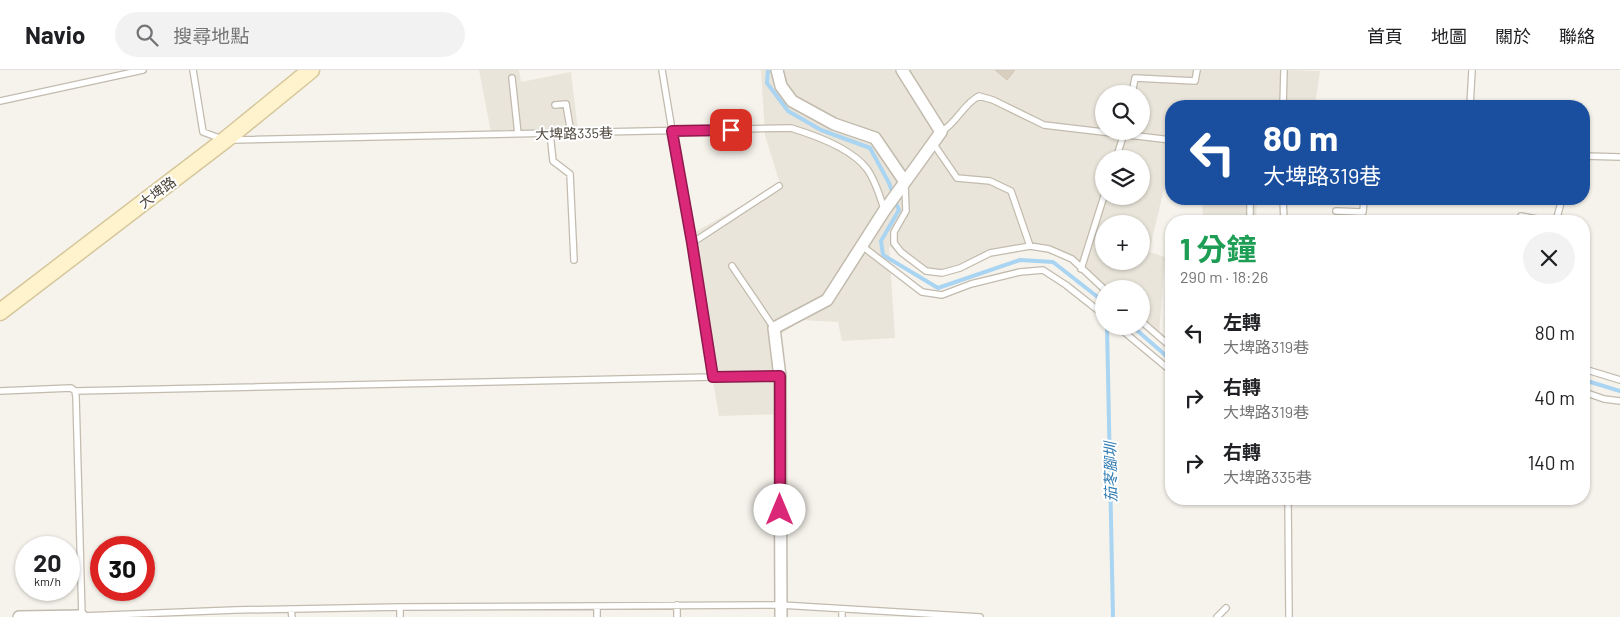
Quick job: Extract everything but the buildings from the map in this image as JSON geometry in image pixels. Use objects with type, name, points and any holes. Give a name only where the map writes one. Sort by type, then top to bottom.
[{"type":"main road","name":"大埤路","points":[[0,312],[225,140],[311,70]]},
{"type":"street","points":[[777,70],[781,86],[792,101],[834,124],[875,138],[905,182]]},
{"type":"street","points":[[781,617],[780,376],[774,328],[827,300],[884,211],[941,132],[902,70]]},
{"type":"street","points":[[19,617],[82,617]]},
{"type":"lane","points":[[0,101],[143,70]]},
{"type":"lane","points":[[194,70],[203,132],[225,140]]},
{"type":"lane","points":[[662,70],[713,377]]},
{"type":"lane","points":[[1134,85],[1135,78],[1194,80],[1197,70]]},
{"type":"lane","points":[[1283,100],[1284,70]]},
{"type":"lane","points":[[1470,100],[1472,70]]},
{"type":"lane","points":[[512,78],[518,134]]},
{"type":"lane","points":[[941,132],[948,128],[972,100],[980,96],[993,100],[1044,125],[1095,130]]},
{"type":"lane","points":[[555,105],[566,104],[571,133]]},
{"type":"lane","name":"大埤路335巷","points":[[225,140],[791,128],[814,135],[845,151],[866,168],[884,211]]},
{"type":"lane","points":[[550,133],[553,160],[570,174],[574,260]]},
{"type":"lane","points":[[1150,137],[1165,139]]},
{"type":"lane","points":[[933,143],[958,178],[990,181],[1011,191],[1030,246]]},
{"type":"lane","points":[[1590,156],[1620,157]]},
{"type":"lane","points":[[905,182],[906,211],[894,232],[894,243],[900,252],[926,271],[942,273],[960,268],[990,253],[1030,246],[1049,249],[1072,259],[1095,281]]},
{"type":"lane","points":[[692,243],[779,186]]},
{"type":"lane","points":[[1081,269],[1101,205]]},
{"type":"lane","points":[[1336,210],[1364,212],[1364,205]]},
{"type":"lane","points":[[862,246],[922,292],[942,295],[971,284],[1020,272],[1043,270],[1095,308]]},
{"type":"lane","points":[[732,266],[774,328]]},
{"type":"lane","points":[[1150,329],[1165,342]]},
{"type":"lane","points":[[1128,335],[1165,366]]},
{"type":"lane","points":[[1590,370],[1620,380]]},
{"type":"lane","points":[[0,391],[71,388],[75,391],[780,376]]},
{"type":"lane","points":[[75,391],[82,617],[235,614],[291,609],[400,607],[781,605],[913,615],[980,617]]},
{"type":"lane","points":[[1590,394],[1604,399],[1620,401]]},
{"type":"lane","points":[[1288,505],[1290,617]]},
{"type":"lane","points":[[597,606],[597,617]]},
{"type":"lane","points":[[677,606],[677,617]]},
{"type":"lane","points":[[400,607],[400,617]]},
{"type":"lane","points":[[1217,617],[1226,608]]},
{"type":"lane","points":[[291,609],[292,617]]},
{"type":"lane","points":[[842,609],[842,617]]},
{"type":"shaded area","points":[[479,70],[519,70],[521,82],[571,72],[578,131],[491,132]]},
{"type":"shaded area","points":[[761,70],[1320,71],[1316,100],[1165,100],[1165,184],[1150,248],[1150,215],[1095,215],[1095,270],[1150,270],[1150,252],[1165,257],[1159,335],[1150,328],[1150,280],[1095,280],[1095,282],[1060,253],[1036,247],[1000,250],[932,273],[907,262],[889,246],[895,338],[842,341],[838,322],[802,320],[781,334],[784,414],[719,416],[688,236],[780,184],[765,135]]},
{"type":"shaded area","points":[[1202,205],[1257,205],[1256,215],[1203,215]]},
{"type":"waterway","points":[[768,70],[767,83],[788,111],[821,130],[870,148],[893,194]]},
{"type":"waterway","points":[[895,201],[899,210],[881,241],[883,255],[938,288],[1020,260],[1053,262],[1095,295]]},
{"type":"waterway","name":"茄苳腳圳","points":[[1107,335],[1113,617]]},
{"type":"waterway","points":[[1142,335],[1165,355]]},
{"type":"waterway","points":[[1590,382],[1620,391]]},
{"type":"route","points":[[731,130],[672,131],[713,377],[780,376],[780,510]]}]
